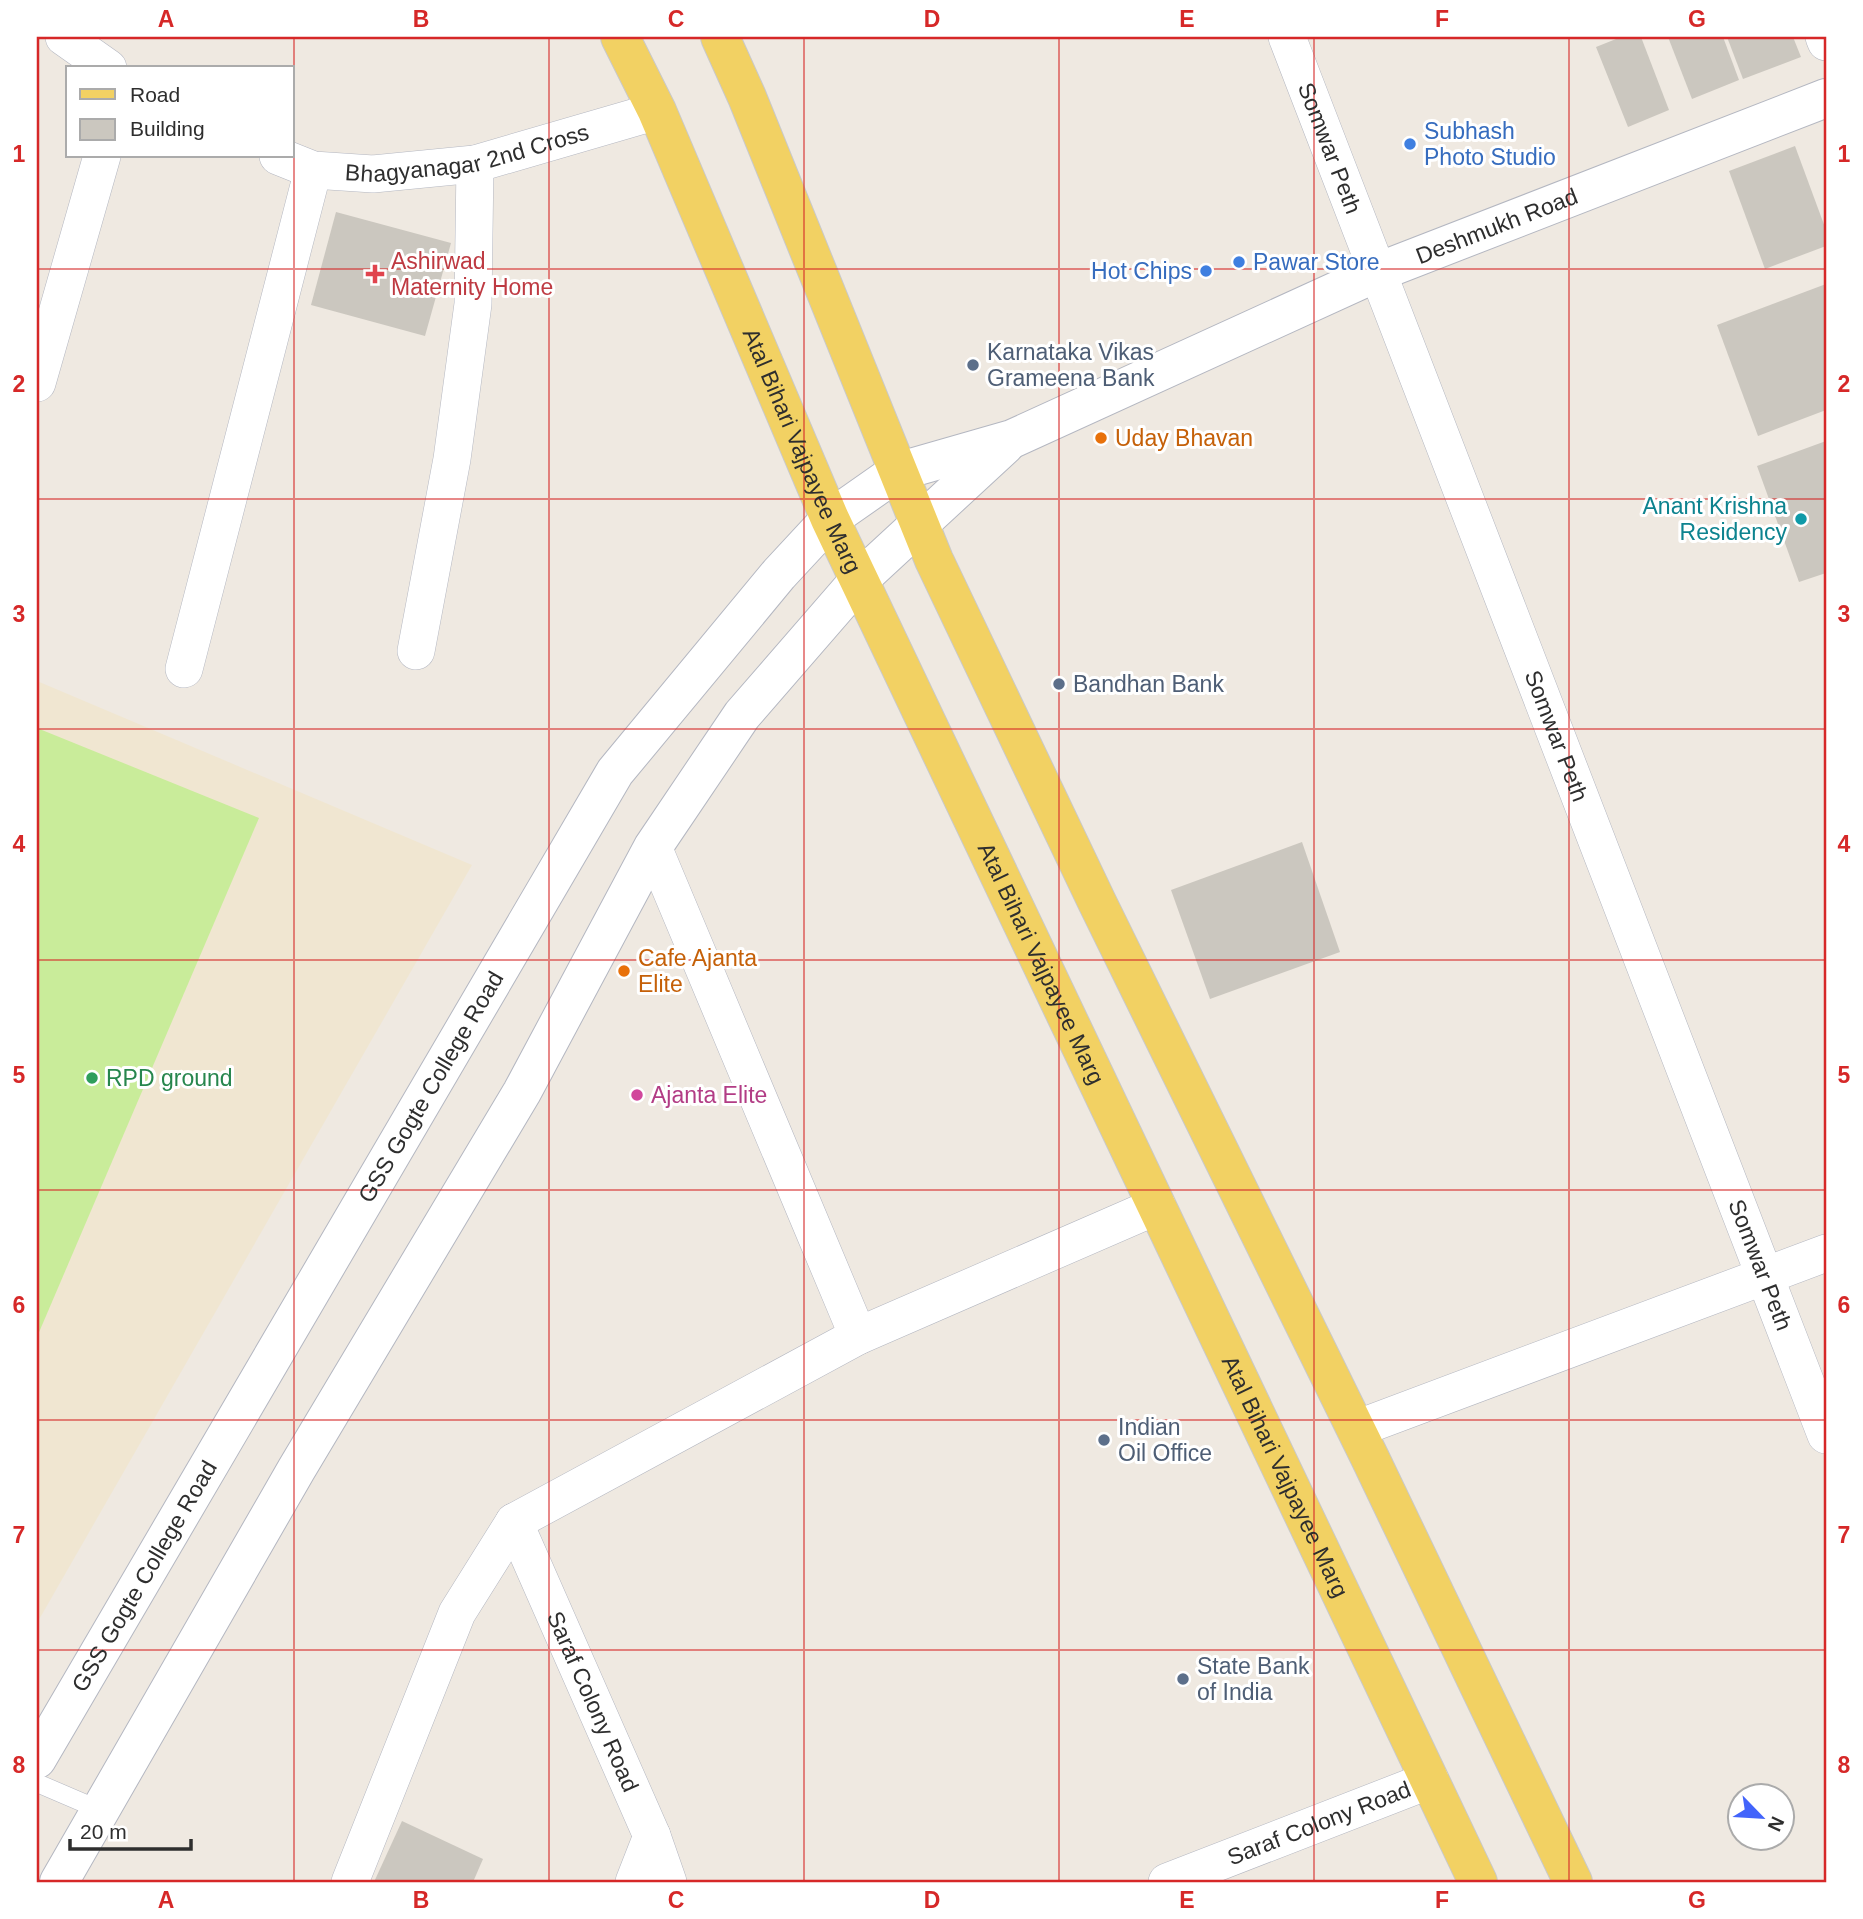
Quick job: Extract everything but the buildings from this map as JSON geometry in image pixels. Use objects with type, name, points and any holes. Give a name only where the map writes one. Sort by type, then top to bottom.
[{"type":"main road","name":"Atal Bihari Vajpayee Marg","points":[[620,37],[657,111],[830,519],[1478,1882]]},
{"type":"main road","points":[[720,37],[747,97],[918,526],[1091,890],[1356,1429],[1573,1882]]},
{"type":"main road","name":"Deshmukh Road","points":[[897,472],[1012,439],[1378,272],[1826,98]]},
{"type":"main road","points":[[59,1882],[296,1470],[522,1092],[653,847],[742,715],[860,579],[1012,439]]},
{"type":"main road","name":"GSS Gogte College Road","points":[[37,1759],[615,772],[779,574],[830,519],[897,472]]},
{"type":"street","points":[[64,37],[105,66]]},
{"type":"street","name":"Somwar Peth","points":[[1287,37],[1826,1435]]},
{"type":"street","points":[[1824,37],[1826,42]]},
{"type":"street","name":"Bhagyanagar 2nd Cross","points":[[283,158],[313,170],[373,174],[475,164],[657,111]]},
{"type":"street","points":[[37,383],[101,158]]},
{"type":"street","points":[[416,651],[452,459],[473,304],[475,164]]},
{"type":"street","points":[[184,669],[313,170]]},
{"type":"street","points":[[653,847],[858,1336]]},
{"type":"street","points":[[350,1882],[457,1613],[514,1522],[858,1336],[1157,1206]]},
{"type":"street","points":[[1356,1429],[1826,1253]]},
{"type":"street","name":"Saraf Colony Road","points":[[514,1522],[652,1836],[668,1882]]},
{"type":"street","name":"Saraf Colony Road","points":[[1167,1882],[1430,1780]]},
{"type":"street","points":[[634,1882],[652,1836]]},
{"type":"lane","points":[[37,1783],[100,1810]]},
{"type":"shaded area","points":[[37,681],[472,865],[37,1623]]},
{"type":"green space","name":"RPD ground","points":[[37,728],[259,818],[37,1337]]},
{"type":"place","name":"Subhash Photo Studio","points":[[1410,144]]},
{"type":"place","name":"Pawar Store","points":[[1239,262]]},
{"type":"place","name":"Hot Chips","points":[[1206,271]]},
{"type":"place","name":"Ashirwad Maternity Home","points":[[375,274]]},
{"type":"place","name":"Karnataka Vikas Grameena Bank","points":[[973,365]]},
{"type":"place","name":"Uday Bhavan","points":[[1101,438]]},
{"type":"place","name":"Anant Krishna Residency","points":[[1801,519]]},
{"type":"place","name":"Bandhan Bank","points":[[1059,684]]},
{"type":"place","name":"Cafe Ajanta Elite","points":[[624,971]]},
{"type":"place","name":"RPD ground","points":[[92,1078]]},
{"type":"place","name":"Ajanta Elite","points":[[637,1095]]},
{"type":"place","name":"Indian Oil Office","points":[[1104,1440]]},
{"type":"place","name":"State Bank of India","points":[[1183,1679]]}]
